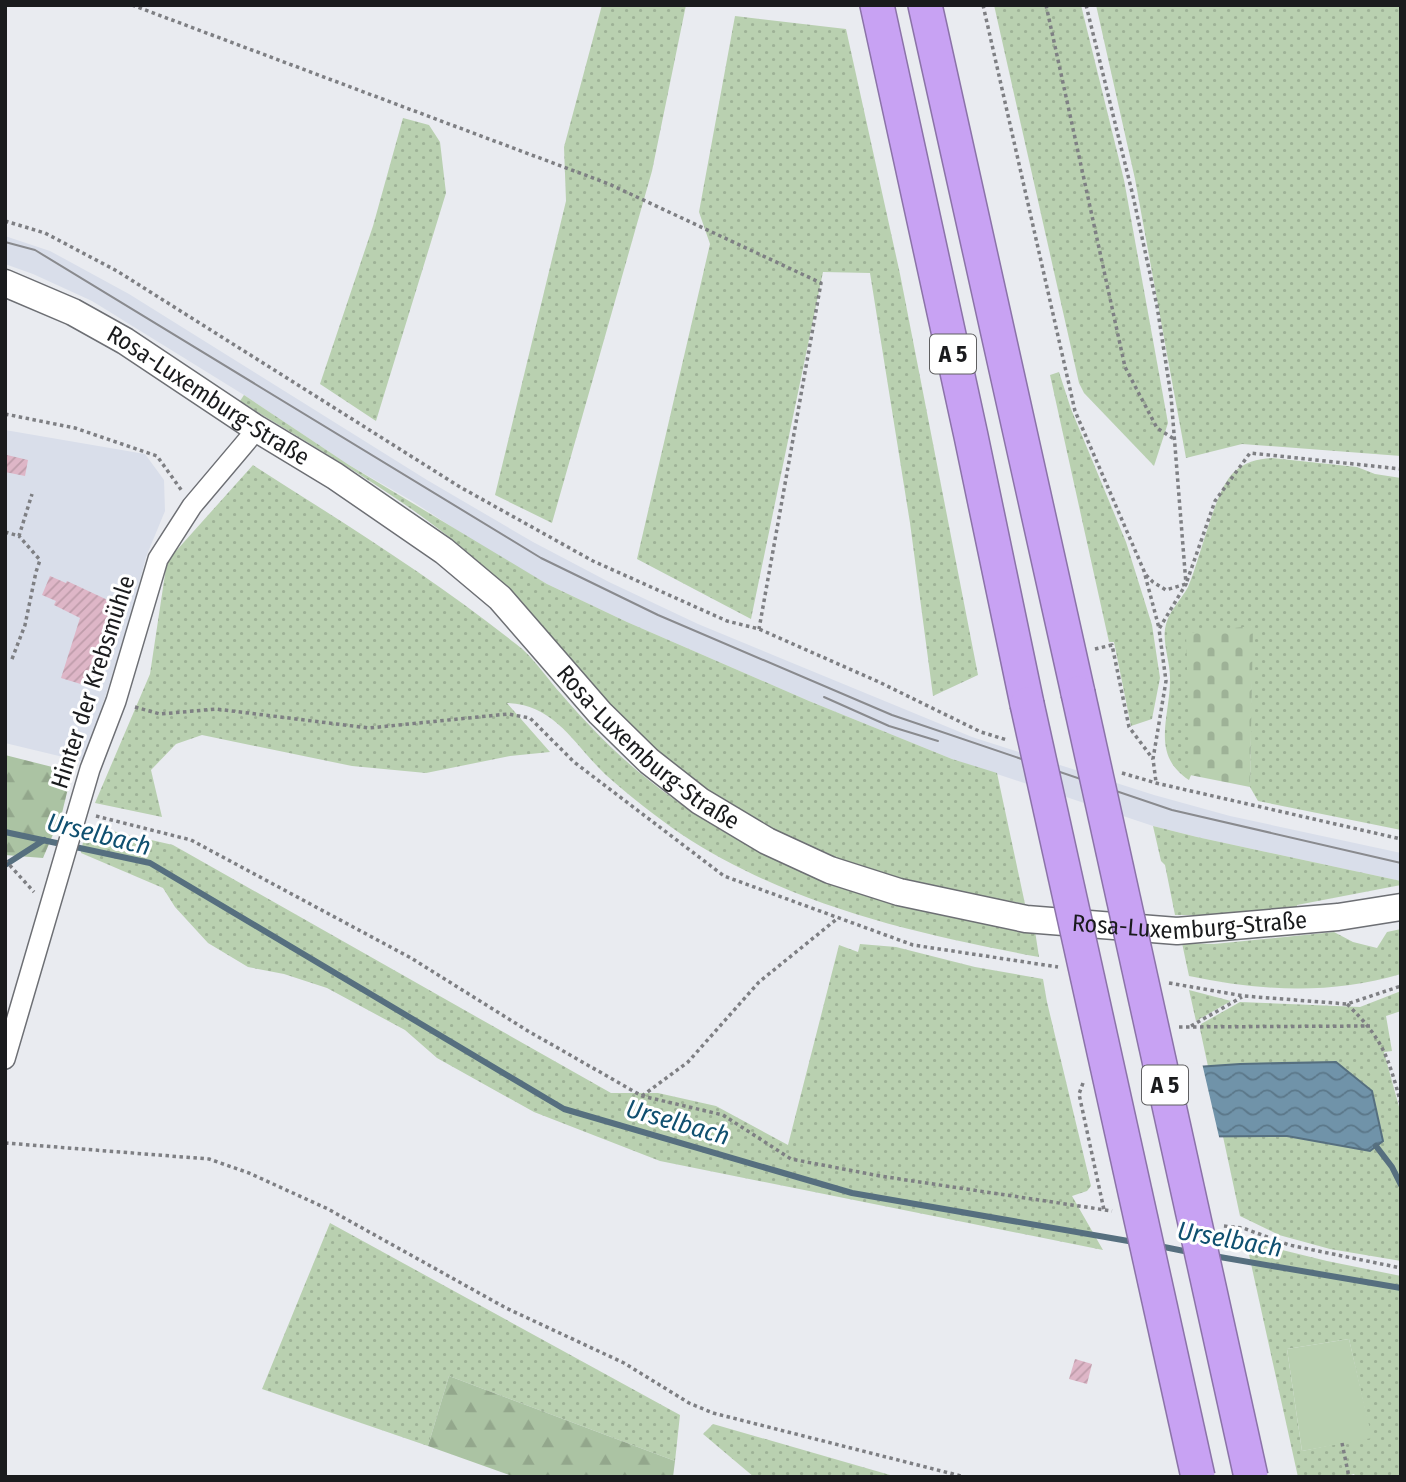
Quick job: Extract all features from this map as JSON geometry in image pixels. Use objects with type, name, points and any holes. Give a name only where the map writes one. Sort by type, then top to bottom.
[{"type":"highway","name":"A 5","points":[[877,5],[1027,704],[1198,1477]]},
{"type":"highway","name":"A 5","points":[[925,5],[1251,1477]]},
{"type":"main road","name":"Rosa-Luxemburg-Straße","points":[[5,283],[73,312],[125,341],[257,429],[335,476],[444,551],[509,608],[600,713],[649,761],[700,801],[767,841],[830,870],[899,892],[1026,919],[1177,931],[1338,917],[1401,907]]},
{"type":"street","name":"Hinter der Krebsmühle","points":[[5,1059],[90,769],[116,701],[158,559],[192,506],[257,429]]},
{"type":"path","points":[[132,5],[609,184],[821,283],[759,629]]},
{"type":"path","points":[[984,5],[1075,411],[1144,571],[1159,629],[1166,681],[1153,759],[1156,783],[1401,839]]},
{"type":"path","points":[[1046,5],[1125,367],[1157,428],[1174,439]]},
{"type":"path","points":[[1086,5],[1157,306],[1171,396],[1186,584]]},
{"type":"path","points":[[5,221],[44,233],[117,271],[460,487],[593,561],[727,621],[759,629],[879,682],[981,732]]},
{"type":"path","points":[[5,414],[75,428],[157,456],[186,497]]},
{"type":"path","points":[[1159,629],[1186,584],[1215,501],[1250,453],[1401,469]]},
{"type":"path","points":[[19,536],[32,494]]},
{"type":"path","points":[[5,532],[19,536],[40,560],[25,625],[12,660]]},
{"type":"path","points":[[1144,571],[1153,582],[1166,590],[1186,584]]},
{"type":"path","points":[[1114,652],[1129,727],[1153,759]]},
{"type":"path","points":[[116,701],[160,714],[216,709],[369,728],[508,714],[530,718]]},
{"type":"path","points":[[76,820],[191,840],[411,958],[528,1031],[642,1096],[723,1115],[791,1159],[880,1176],[1117,1212]]},
{"type":"path","points":[[5,860],[50,908]]},
{"type":"path","points":[[642,1096],[688,1062],[759,982],[838,918]]},
{"type":"path","points":[[1244,996],[1190,1027],[1370,1026]]},
{"type":"path","points":[[1346,1004],[1370,1026],[1388,1057],[1401,1104]]},
{"type":"path","points":[[5,1143],[209,1159],[249,1173],[328,1209],[506,1308],[624,1363],[689,1403],[713,1413],[965,1477]]},
{"type":"path","points":[[1218,1225],[1243,1228],[1289,1245],[1401,1268]]},
{"type":"path","points":[[1342,1443],[1349,1477]]},
{"type":"shaded area","points":[[5,236],[50,251],[129,294],[427,480],[533,542],[698,624],[972,737],[1154,795],[1230,816],[1401,853],[1401,881],[1153,826],[952,759],[809,701],[627,622],[547,584],[486,549],[92,301],[5,264]]},
{"type":"shaded area","points":[[5,430],[145,454],[164,480],[165,511],[146,557],[131,617],[84,762],[5,743]]},
{"type":"green space","points":[[602,5],[686,5],[652,171],[552,523],[495,495],[566,201],[564,147]]},
{"type":"green space","points":[[994,5],[1081,5],[1124,180],[1168,423],[1154,466],[1084,393],[1079,383]]},
{"type":"green space","points":[[1096,5],[1401,5],[1401,456],[1242,444],[1186,458],[1135,179]]},
{"type":"green space","points":[[735,16],[846,29],[900,274],[978,675],[933,696],[910,523],[870,273],[823,272],[751,619],[637,559],[710,244],[699,212]]},
{"type":"green space","points":[[403,118],[429,125],[440,142],[446,193],[376,421],[320,384],[373,226]]},
{"type":"green space","points":[[1059,372],[1071,409],[1126,542],[1152,625],[1160,678],[1152,719],[1131,726],[1114,642],[1109,642],[1050,375]]},
{"type":"green space","points":[[244,395],[349,465],[547,584],[809,701],[952,759],[997,773],[1025,904],[920,883],[844,861],[805,845],[733,807],[667,760],[636,732],[589,685],[498,580],[453,540],[364,477],[240,401]]},
{"type":"green space","points":[[1272,458],[1357,467],[1375,474],[1401,478],[1401,830],[1258,801],[1250,787],[1252,626],[1189,780],[1177,770],[1169,758],[1165,733],[1170,677],[1165,641],[1166,623],[1188,587],[1226,482],[1237,469],[1246,464]]},
{"type":"green space","points":[[253,465],[420,573],[516,644],[612,748],[689,810],[735,838],[829,881],[929,911],[1035,931],[1039,957],[946,938],[854,914],[765,880],[722,859],[681,834],[633,798],[606,775],[563,728],[539,711],[524,705],[507,703],[550,752],[510,756],[426,773],[352,766],[202,735],[176,744],[151,770],[162,817],[95,803],[150,674],[167,561]]},
{"type":"green space","points":[[1253,626],[1250,787],[1190,775],[1186,633]]},
{"type":"green space","points":[[5,755],[72,772],[62,813],[43,858],[5,855]]},
{"type":"green space","points":[[86,825],[173,845],[611,1093],[658,1093],[716,1106],[788,1145],[839,945],[858,952],[860,944],[896,947],[975,967],[1043,979],[1091,1186],[1087,1191],[1072,1196],[1103,1250],[660,1161],[534,1112],[437,1058],[405,1030],[327,988],[284,974],[248,967],[208,943],[175,907],[163,888],[81,853]]},
{"type":"green space","points":[[1153,826],[1401,881],[1401,885],[1297,905],[1297,910],[1239,915],[1175,915],[1165,865],[1161,861]]},
{"type":"green space","points":[[1401,929],[1401,974],[1375,981],[1322,988],[1242,985],[1189,976],[1182,943],[1214,944],[1334,932],[1353,942],[1377,948],[1387,932]]},
{"type":"green space","points":[[1189,990],[1231,1001],[1196,1021]]},
{"type":"green space","points":[[1401,991],[1401,1011],[1386,1016],[1392,1051],[1384,1052],[1401,1114],[1401,1261],[1330,1249],[1279,1235],[1240,1216],[1201,1024],[1240,1002],[1360,1007]]},
{"type":"green space","points":[[330,1223],[680,1415],[675,1461],[449,1376],[428,1446],[262,1389]]},
{"type":"green space","points":[[1246,1241],[1401,1276],[1401,1477],[1356,1477],[1354,1474],[1343,1477],[1298,1477]],"holes":[[[1349,1339],[1371,1437],[1302,1451],[1287,1349]]]},
{"type":"green space","points":[[1349,1339],[1372,1438],[1302,1451],[1287,1349]]},
{"type":"green space","points":[[449,1376],[675,1461],[673,1477],[515,1477],[428,1446]]},
{"type":"green space","points":[[713,1424],[897,1477],[754,1477],[703,1434]]},
{"type":"water","points":[[1336,1062],[1372,1091],[1383,1141],[1370,1151],[1287,1136],[1136,1137],[1182,1068]]},
{"type":"pier","points":[[1202,1063],[1220,1141],[1136,1141],[1120,1104],[1181,1065]]},
{"type":"building","points":[[7,455],[28,460],[25,476],[5,472]]},
{"type":"building","points":[[50,576],[114,603],[87,686],[61,678],[80,618],[54,605],[56,601],[42,595]]},
{"type":"building","points":[[1075,1359],[1092,1364],[1087,1384],[1069,1379]]},
{"type":"waterway","name":"Urselbach","points":[[5,832],[150,863],[564,1109],[852,1193],[1134,1242]]},
{"type":"waterway","points":[[5,865],[44,840]]},
{"type":"waterway","points":[[1376,1146],[1392,1167],[1401,1185]]},
{"type":"waterway","name":"Urselbach","points":[[1159,1246],[1189,1252]]},
{"type":"waterway","name":"Urselbach","points":[[1214,1256],[1401,1288]]},
{"type":"tram line","points":[[5,242],[35,250],[541,558],[658,615],[892,715],[1172,810],[1401,863]]},
{"type":"tram line","points":[[824,697],[889,726],[938,741]]}]
